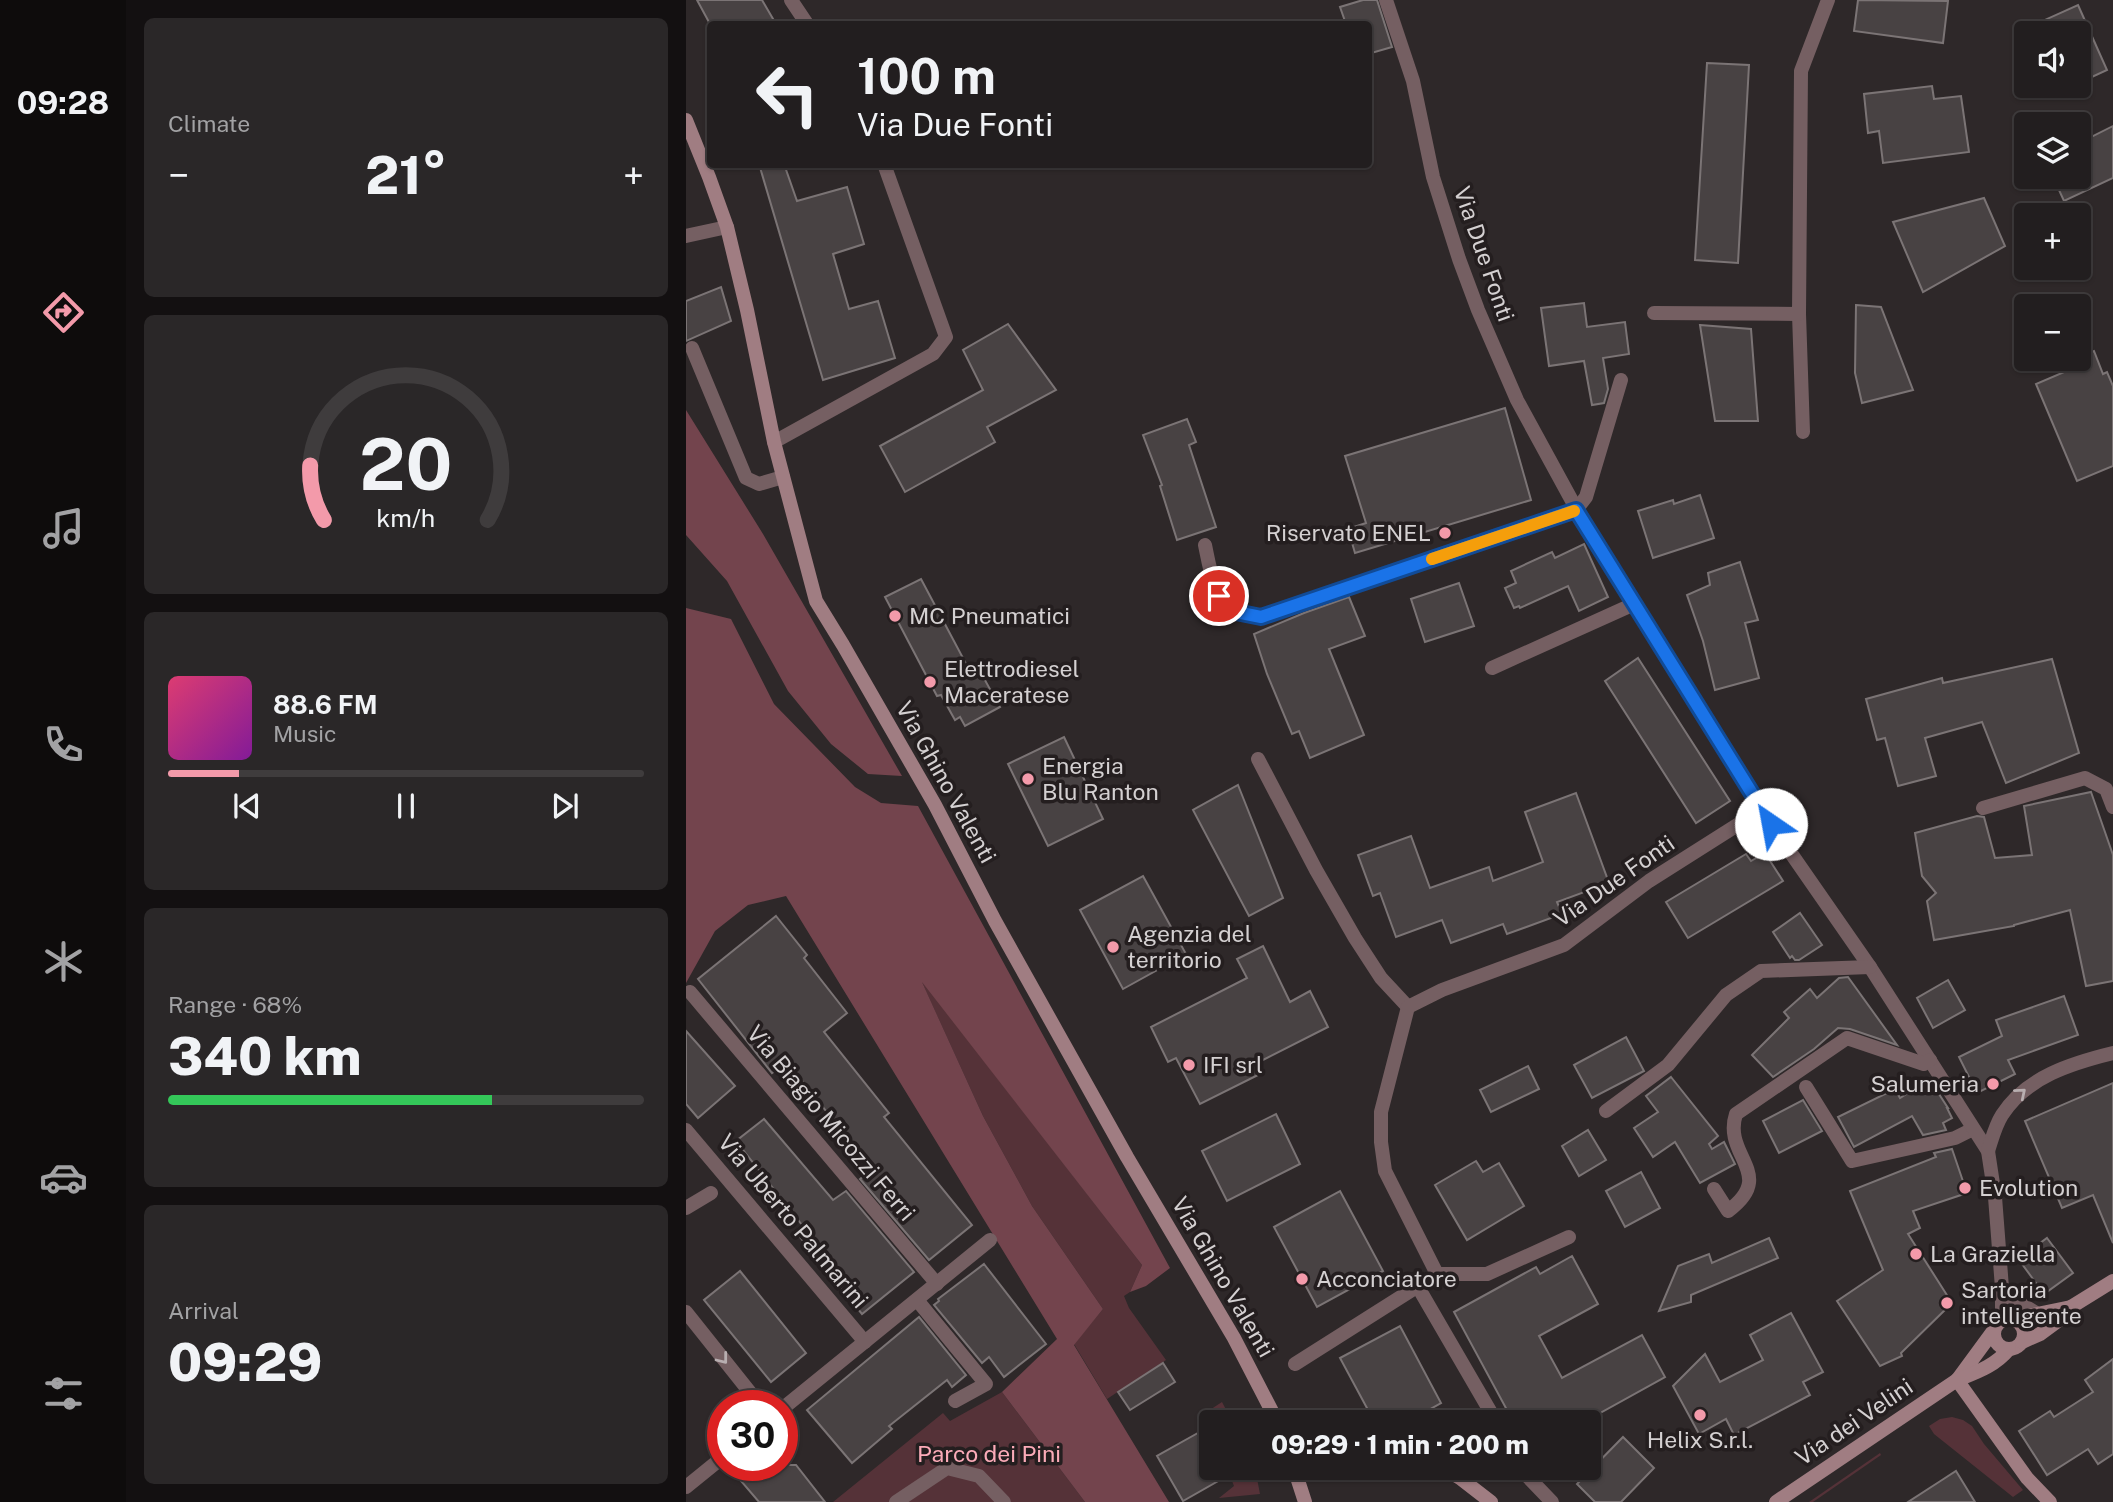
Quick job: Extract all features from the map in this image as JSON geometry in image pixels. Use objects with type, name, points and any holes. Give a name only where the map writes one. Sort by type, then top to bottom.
[{"type":"main road","name":"Via Ghino Valenti","points":[[686,120],[727,227],[774,442],[816,601],[935,805],[995,921],[1127,1157],[1234,1338],[1271,1410]]},
{"type":"main road","name":"Via dei Velini","points":[[1776,1502],[1957,1380],[1984,1369],[2016,1346],[2040,1334],[2071,1307],[2113,1281]]},
{"type":"main road","name":"Via dei Velini","points":[[1957,1380],[2003,1323],[2036,1313],[2071,1307]]},
{"type":"main road","points":[[2018,1321],[2024,1328],[2025,1333],[2016,1346],[1997,1343],[1995,1339],[2003,1323],[2018,1321]]},
{"type":"main road","points":[[1957,1380],[2027,1478],[2050,1502]]},
{"type":"main road","points":[[1299,1480],[1306,1502]]},
{"type":"main road","points":[[1464,1480],[1491,1502]]},
{"type":"street","points":[[791,0],[805,21]]},
{"type":"street","name":"Via Due Fonti","points":[[1386,0],[1413,81],[1433,177],[1474,300],[1517,400],[1576,510],[1761,810],[1870,967],[1988,1151],[2003,1288],[2003,1323]]},
{"type":"street","points":[[1803,432],[1799,314],[1801,71],[1828,0]]},
{"type":"street","points":[[774,442],[933,354],[946,337],[885,168]]},
{"type":"street","points":[[686,236],[727,227]]},
{"type":"street","points":[[1654,313],[1799,314]]},
{"type":"street","points":[[692,348],[746,478],[759,484],[783,477]]},
{"type":"street","points":[[1205,545],[1212,580],[1219,596],[1231,611],[1261,617],[1576,510],[1586,497],[1621,380]]},
{"type":"street","points":[[1492,668],[1634,604]]},
{"type":"street","points":[[1258,759],[1316,870],[1355,937],[1381,978],[1408,1007],[1381,1112],[1381,1142],[1385,1171],[1437,1275]]},
{"type":"street","points":[[1983,808],[2085,778],[2106,789],[2113,807]]},
{"type":"street","name":"Via Due Fonti","points":[[1408,1007],[1442,990],[1564,945],[1649,881],[1761,810]]},
{"type":"street","points":[[1606,1111],[1668,1065],[1726,995],[1761,971],[1870,967]]},
{"type":"street","name":"Via Biagio Micozzi Ferri","points":[[690,992],[937,1284]]},
{"type":"street","points":[[1714,1189],[1728,1211],[1741,1202],[1749,1189],[1749,1177],[1734,1137],[1733,1124],[1736,1114],[1847,1038],[1924,1064],[1930,1059]]},
{"type":"street","points":[[1988,1151],[2000,1118],[2014,1097],[2036,1081],[2077,1062],[2113,1053]]},
{"type":"street","points":[[1806,1087],[1852,1161],[1955,1138],[1973,1129]]},
{"type":"street","name":"Via Uberto Palmarini","points":[[686,1130],[865,1342]]},
{"type":"street","points":[[686,1208],[711,1193]]},
{"type":"street","points":[[1295,1364],[1437,1275],[1487,1274],[1569,1237]]},
{"type":"street","points":[[798,1396],[990,1240]]},
{"type":"street","points":[[1418,1287],[1489,1410]]},
{"type":"street","points":[[2003,1288],[2018,1302],[2036,1313]]},
{"type":"street","points":[[917,1300],[986,1384],[955,1401]]},
{"type":"street","points":[[686,1312],[748,1390]]},
{"type":"street","points":[[896,1502],[947,1468],[979,1476],[1004,1502]]},
{"type":"street","points":[[686,1487],[707,1470]]},
{"type":"street","points":[[1531,1480],[1552,1502]]},
{"type":"green space","points":[[920,978],[1142,1265],[1130,1292],[1124,1296],[1129,1308],[1166,1360],[1107,1399],[1074,1344],[1103,1309],[1032,1206],[983,1116]]},
{"type":"green space","name":"Parco dei Pini","points":[[1002,1392],[1085,1502],[833,1502],[943,1413],[950,1421]]},
{"type":"green space","points":[[1222,1402],[1226,1410],[1210,1410]]},
{"type":"green space","points":[[1952,1417],[1972,1426],[2023,1490],[2013,1497],[1934,1434],[1929,1426],[1940,1419]]},
{"type":"green space","points":[[1880,1453],[1881,1455],[1813,1502],[1809,1502]]},
{"type":"green space","points":[[1232,1480],[1257,1480],[1260,1494],[1219,1498],[1234,1486]]},
{"type":"shaded area","points":[[686,410],[763,534],[902,776],[868,774],[831,744],[788,691],[727,581],[686,535]]},
{"type":"shaded area","points":[[686,608],[731,619],[774,704],[855,787],[881,803],[918,806],[1170,1268],[1146,1286],[1130,1292],[1142,1265],[922,982],[983,1116],[1032,1206],[1103,1309],[1074,1345],[1169,1502],[1085,1502],[1002,1392],[1057,1339],[786,896],[748,905],[715,931],[686,983]]},
{"type":"building","points":[[697,0],[762,0],[774,21],[708,21]]},
{"type":"building","points":[[1363,0],[1377,0],[1392,47],[1372,53],[1372,21],[1345,21],[1340,7]]},
{"type":"building","points":[[1858,0],[1948,1],[1943,43],[1854,31]]},
{"type":"building","points":[[2078,5],[2085,21],[2043,21]]},
{"type":"building","points":[[2091,34],[2107,70],[2091,77]]},
{"type":"building","points":[[1707,63],[1749,65],[1738,263],[1695,260]]},
{"type":"building","points":[[1932,86],[1934,99],[1961,96],[1969,152],[1883,163],[1879,131],[1868,133],[1864,94]]},
{"type":"building","points":[[2113,126],[2113,178],[2091,188],[2091,137]]},
{"type":"building","points":[[760,168],[785,168],[797,201],[847,187],[864,244],[833,254],[849,309],[878,301],[895,358],[823,380]]},
{"type":"building","points":[[2058,189],[2090,189],[2064,201]]},
{"type":"building","points":[[1984,198],[2005,246],[1923,292],[1893,222]]},
{"type":"building","points":[[721,287],[731,321],[686,341],[686,301]]},
{"type":"building","points":[[1584,303],[1587,327],[1625,322],[1629,354],[1603,358],[1608,389],[1604,403],[1592,405],[1584,361],[1549,366],[1541,308]]},
{"type":"building","points":[[1856,305],[1881,307],[1913,390],[1862,403],[1855,373]]},
{"type":"building","points":[[1008,324],[1056,390],[987,427],[995,442],[905,492],[880,446],[983,390],[963,350]]},
{"type":"building","points":[[1700,325],[1751,329],[1758,421],[1715,421]]},
{"type":"building","points":[[2094,351],[2103,374],[2107,372],[2113,386],[2113,466],[2077,481],[2036,384],[2067,371],[2091,371],[2091,352]]},
{"type":"building","points":[[1505,408],[1531,500],[1355,553],[1348,529],[1366,523],[1345,456]]},
{"type":"building","points":[[1187,419],[1196,442],[1189,445],[1216,527],[1177,540],[1160,486],[1162,485],[1143,435]]},
{"type":"building","points":[[1700,495],[1714,538],[1653,558],[1638,511],[1673,500],[1674,504]]},
{"type":"building","points":[[1584,544],[1608,597],[1579,611],[1568,586],[1520,608],[1514,608],[1505,588],[1516,583],[1511,571],[1552,552],[1555,558]]},
{"type":"building","points":[[1740,562],[1758,620],[1745,623],[1759,678],[1715,690],[1703,641],[1687,595],[1710,585],[1708,573]]},
{"type":"building","points":[[921,579],[973,677],[981,673],[1000,707],[965,726],[960,717],[955,720],[941,695],[937,696],[885,597]]},
{"type":"building","points":[[1459,583],[1474,626],[1425,642],[1411,599]]},
{"type":"building","points":[[1349,597],[1365,636],[1329,649],[1364,735],[1310,758],[1299,731],[1292,734],[1254,634]]},
{"type":"building","points":[[1638,658],[1730,801],[1696,823],[1605,681]]},
{"type":"building","points":[[2052,659],[2079,753],[2006,783],[1982,722],[1925,738],[1936,776],[1898,786],[1885,738],[1877,740],[1866,699],[1942,678],[1943,683]]},
{"type":"building","points":[[1064,737],[1103,819],[1048,846],[1008,764]]},
{"type":"building","points":[[1238,785],[1283,898],[1249,916],[1193,810]]},
{"type":"building","points":[[2091,792],[2113,855],[2113,981],[2086,986],[2070,910],[2014,926],[1934,940],[1927,901],[1936,893],[1922,876],[1915,833],[1977,816],[1984,817],[1995,858],[2032,855],[2024,806]]},
{"type":"building","points":[[1576,793],[1609,883],[1557,902],[1562,914],[1507,934],[1503,924],[1451,943],[1442,920],[1396,937],[1380,893],[1373,896],[1358,855],[1411,836],[1430,888],[1489,867],[1493,881],[1543,862],[1525,812]]},
{"type":"building","points":[[1765,853],[1783,881],[1688,938],[1666,902],[1746,854],[1751,861]]},
{"type":"building","points":[[1143,876],[1186,954],[1123,989],[1080,910]]},
{"type":"building","points":[[1800,913],[1822,945],[1795,960],[1792,956],[1790,958],[1773,932]]},
{"type":"building","points":[[776,916],[807,955],[804,958],[847,1013],[824,1032],[889,1113],[884,1117],[972,1225],[929,1260],[860,1179],[872,1169],[787,1062],[772,1073],[698,979]]},
{"type":"building","points":[[1263,946],[1290,1002],[1310,991],[1328,1027],[1255,1064],[1260,1074],[1200,1104],[1176,1058],[1168,1062],[1151,1027],[1247,978],[1237,959]]},
{"type":"building","points":[[1848,977],[1897,1045],[1850,1029],[1838,1028],[1814,1049],[1773,1077],[1752,1055],[1789,1018],[1784,1012],[1810,989],[1817,998],[1839,978]]},
{"type":"building","points":[[1948,980],[1965,1010],[1933,1028],[1917,998]]},
{"type":"building","points":[[2064,996],[2078,1035],[2008,1060],[2015,1074],[1977,1093],[1959,1057],[2002,1036],[1996,1020]]},
{"type":"building","points":[[686,1031],[735,1086],[698,1118],[686,1104]]},
{"type":"building","points":[[1626,1037],[1644,1071],[1592,1098],[1574,1065]]},
{"type":"building","points":[[1528,1066],[1539,1089],[1491,1112],[1480,1090]]},
{"type":"building","points":[[1671,1077],[1718,1136],[1709,1144],[1712,1149],[1724,1142],[1735,1164],[1700,1183],[1675,1142],[1653,1157],[1634,1128],[1658,1112],[1646,1096]]},
{"type":"building","points":[[2113,1083],[2113,1243],[2093,1195],[2062,1208],[2025,1121]]},
{"type":"building","points":[[1922,1084],[1924,1087],[1933,1085],[1948,1108],[1952,1118],[1943,1123],[1946,1130],[1923,1135],[1912,1116],[1854,1147],[1838,1117],[1895,1089],[1900,1098]]},
{"type":"building","points":[[1803,1100],[1822,1131],[1779,1153],[1763,1121]]},
{"type":"building","points":[[1276,1114],[1300,1164],[1227,1201],[1202,1151]]},
{"type":"building","points":[[764,1119],[833,1200],[846,1191],[914,1272],[862,1314],[795,1231],[802,1225],[736,1141]]},
{"type":"building","points":[[1588,1130],[1606,1160],[1579,1176],[1562,1146]]},
{"type":"building","points":[[1952,1149],[1967,1193],[1913,1211],[1920,1228],[1908,1234],[1952,1303],[1901,1353],[1902,1356],[1880,1366],[1837,1301],[1883,1270],[1850,1191],[1936,1157],[1934,1153]]},
{"type":"building","points":[[1476,1161],[1483,1172],[1499,1163],[1524,1206],[1467,1240],[1435,1185]]},
{"type":"building","points":[[1641,1172],[1660,1208],[1625,1227],[1606,1191]]},
{"type":"building","points":[[1340,1191],[1383,1271],[1317,1307],[1274,1227]]},
{"type":"building","points":[[1769,1238],[1778,1258],[1691,1295],[1691,1302],[1659,1311],[1678,1266],[1709,1254],[1712,1263]]},
{"type":"building","points":[[2047,1238],[2073,1273],[2044,1294],[2022,1264],[2027,1260],[2024,1255]]},
{"type":"building","points":[[1572,1256],[1598,1304],[1539,1336],[1562,1378],[1642,1335],[1665,1377],[1601,1412],[1601,1410],[1507,1410],[1454,1312],[1536,1267],[1540,1274]]},
{"type":"building","points":[[984,1264],[1046,1344],[1004,1377],[989,1357],[982,1363],[934,1305],[938,1299]]},
{"type":"building","points":[[740,1271],[806,1353],[771,1382],[704,1300]]},
{"type":"building","points":[[1791,1313],[1823,1372],[1803,1382],[1810,1395],[1734,1435],[1726,1419],[1699,1434],[1673,1386],[1705,1354],[1720,1382],[1763,1360],[1750,1335]]},
{"type":"building","points":[[919,1317],[966,1375],[952,1387],[947,1380],[889,1426],[892,1429],[852,1463],[807,1410]]},
{"type":"building","points":[[1400,1326],[1441,1403],[1428,1410],[1368,1410],[1340,1358]]},
{"type":"building","points":[[2113,1359],[2113,1454],[2098,1464],[2088,1449],[2047,1475],[2019,1431],[2050,1411],[2054,1417],[2093,1392],[2085,1380]]},
{"type":"building","points":[[1163,1363],[1175,1382],[1130,1410],[1118,1392]]},
{"type":"building","points":[[1199,1432],[1199,1480],[1220,1480],[1183,1501],[1157,1456]]},
{"type":"building","points":[[1623,1437],[1654,1468],[1621,1502],[1595,1502],[1577,1484],[1581,1480],[1601,1480],[1601,1459]]},
{"type":"building","points":[[798,1468],[825,1502],[759,1502],[741,1481],[798,1481]]},
{"type":"building","points":[[1956,1471],[1975,1502],[1908,1502],[1942,1480]]},
{"type":"slow traffic","points":[[1432,559],[1574,511]]},
{"type":"place","name":"Riservato ENEL","points":[[1445,533]]},
{"type":"place","name":"MC Pneumatici","points":[[895,616]]},
{"type":"place","name":"Elettrodiesel Maceratese","points":[[930,682]]},
{"type":"place","name":"Energia Blu Ranton","points":[[1028,779]]},
{"type":"place","name":"Agenzia del territorio","points":[[1113,947]]},
{"type":"place","name":"IFI srl","points":[[1189,1065]]},
{"type":"place","name":"Salumeria","points":[[1993,1084]]},
{"type":"place","name":"Evolution","points":[[1965,1188]]},
{"type":"place","name":"La Graziella","points":[[1916,1254]]},
{"type":"place","name":"Acconciatore","points":[[1302,1279]]},
{"type":"place","name":"Sartoria intelligente","points":[[1947,1303]]},
{"type":"place","name":"Helix S.r.l.","points":[[1700,1415]]},
{"type":"route","points":[[1219,596],[1231,611],[1261,617],[1576,510],[1771,824]]}]
